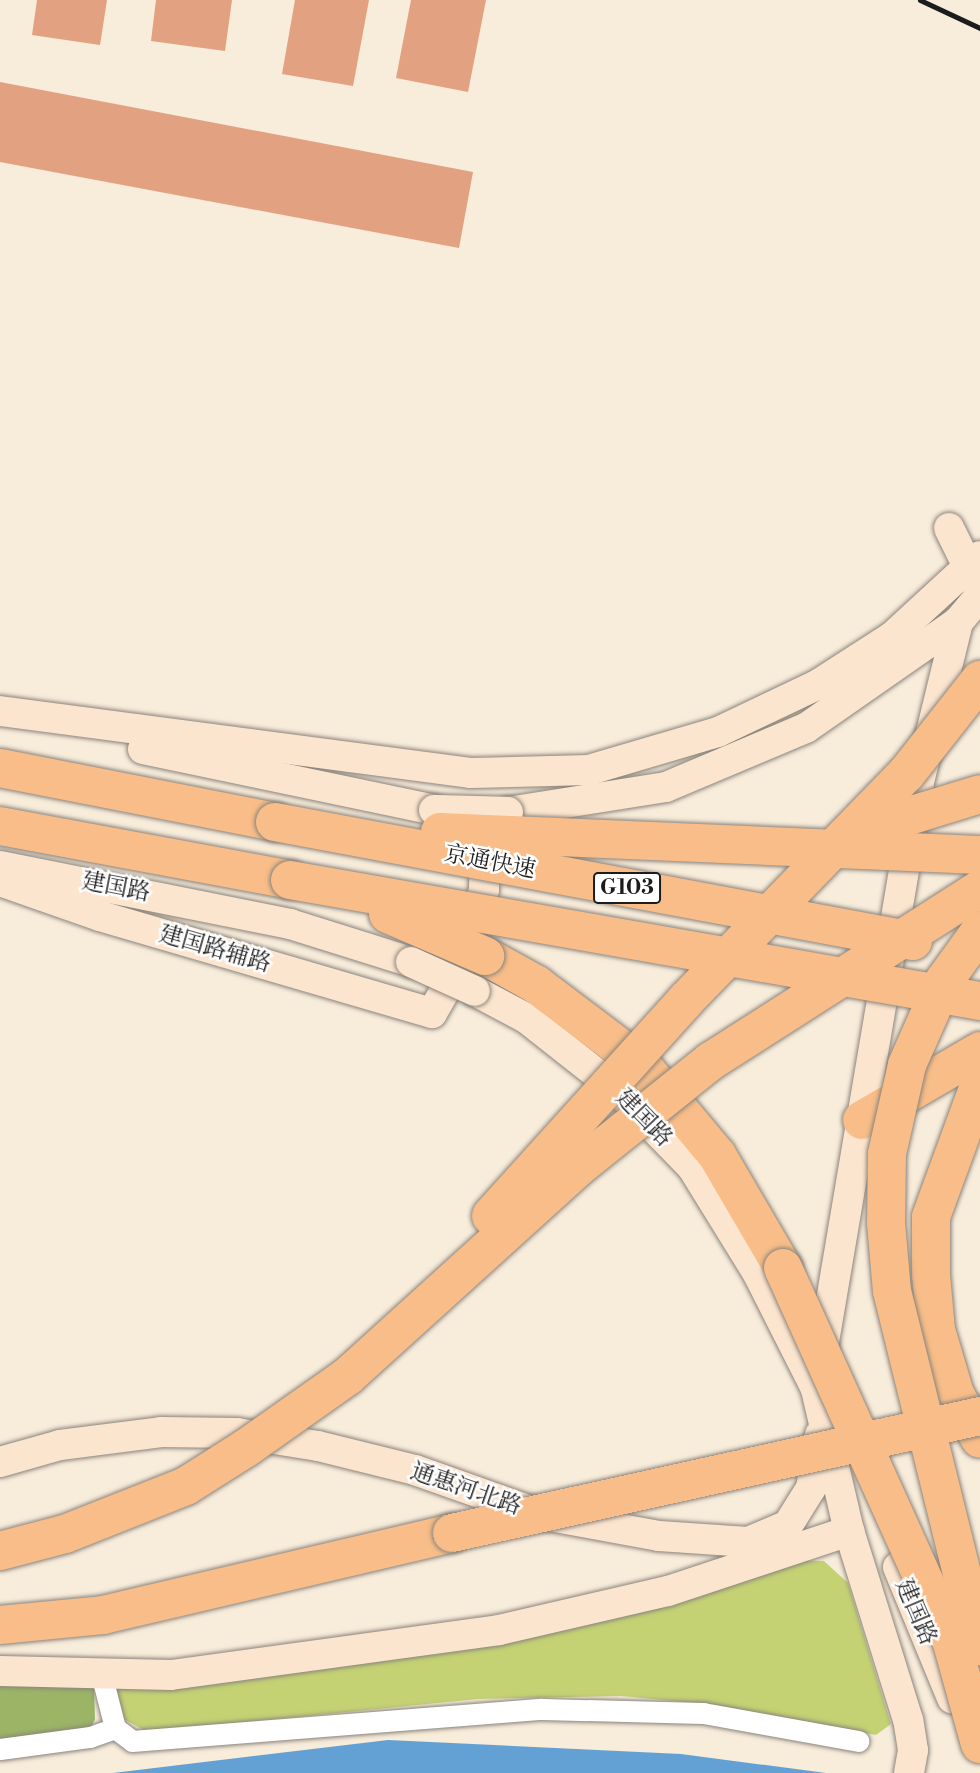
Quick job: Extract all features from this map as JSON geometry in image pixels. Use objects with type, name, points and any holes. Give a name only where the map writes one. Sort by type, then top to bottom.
[{"type":"highway","points":[[348,1376],[686,1000],[906,774],[980,680]]},
{"type":"highway","name":"京通快速","points":[[18,772],[980,954]]},
{"type":"highway","points":[[723,845],[855,835],[980,794]]},
{"type":"highway","points":[[275,822],[980,855]]},
{"type":"highway","name":"G103","points":[[14,829],[980,1001]]},
{"type":"highway","points":[[290,880],[422,926],[480,973],[537,985],[640,1063],[717,1155],[783,1268],[942,1620],[980,1744]]},
{"type":"highway","points":[[0,1551],[65,1534],[186,1486],[348,1376],[576,1169],[710,1061],[980,889]]},
{"type":"highway","points":[[980,931],[944,981],[907,1065],[887,1154],[886,1223],[892,1292],[980,1646]]},
{"type":"highway","points":[[862,1120],[980,1051]]},
{"type":"highway","points":[[980,1083],[931,1217],[930,1275],[936,1330],[955,1394],[980,1439]]},
{"type":"highway","points":[[0,1625],[103,1615],[980,1416]]},
{"type":"street","points":[[950,528],[977,578]]},
{"type":"street","points":[[911,1762],[896,1672],[849,1531],[816,1389],[919,782],[958,622],[977,578]]},
{"type":"street","points":[[0,711],[470,773],[589,770],[718,732],[817,685],[977,578]]},
{"type":"street","points":[[0,720],[434,810],[508,812],[666,787],[793,734],[958,622]]},
{"type":"street","name":"建国路辅路","points":[[0,881],[100,916],[432,1013],[463,959],[484,890],[486,826],[470,773]]},
{"type":"street","name":"建国路","points":[[0,866],[290,924],[411,962],[480,973],[526,1018],[615,1088],[692,1167],[758,1274],[863,1483],[954,1702],[980,1733]]},
{"type":"street","name":"通惠河北路","points":[[0,1462],[60,1446],[161,1432],[237,1433],[318,1446],[415,1470],[539,1514],[659,1536],[748,1542],[788,1525],[811,1488],[820,1440],[816,1389]]},
{"type":"street","points":[[0,1671],[171,1675],[499,1630],[668,1591],[849,1531]]},
{"type":"street","points":[[101,1674],[115,1728],[132,1741],[460,1712],[660,1710],[704,1713],[859,1741]]},
{"type":"street","points":[[0,1749],[90,1737],[115,1728]]},
{"type":"green space","points":[[784,1560],[824,1561],[848,1583],[891,1724],[876,1735],[716,1705],[621,1696],[478,1699],[147,1732],[124,1719],[114,1688],[284,1673],[455,1650]]},
{"type":"green space","points":[[0,1680],[94,1688],[95,1719],[88,1735],[0,1744]]},
{"type":"water","points":[[388,1740],[681,1754],[826,1773],[113,1773]]},
{"type":"building","points":[[37,0],[107,0],[100,45],[32,35]]},
{"type":"building","points":[[156,0],[232,0],[225,51],[151,41]]},
{"type":"building","points":[[295,0],[369,0],[353,86],[282,74]]},
{"type":"building","points":[[411,0],[486,0],[468,92],[396,78]]},
{"type":"building","points":[[0,82],[473,172],[459,248],[0,162]]},
{"type":"railway","points":[[920,0],[980,28]]}]
